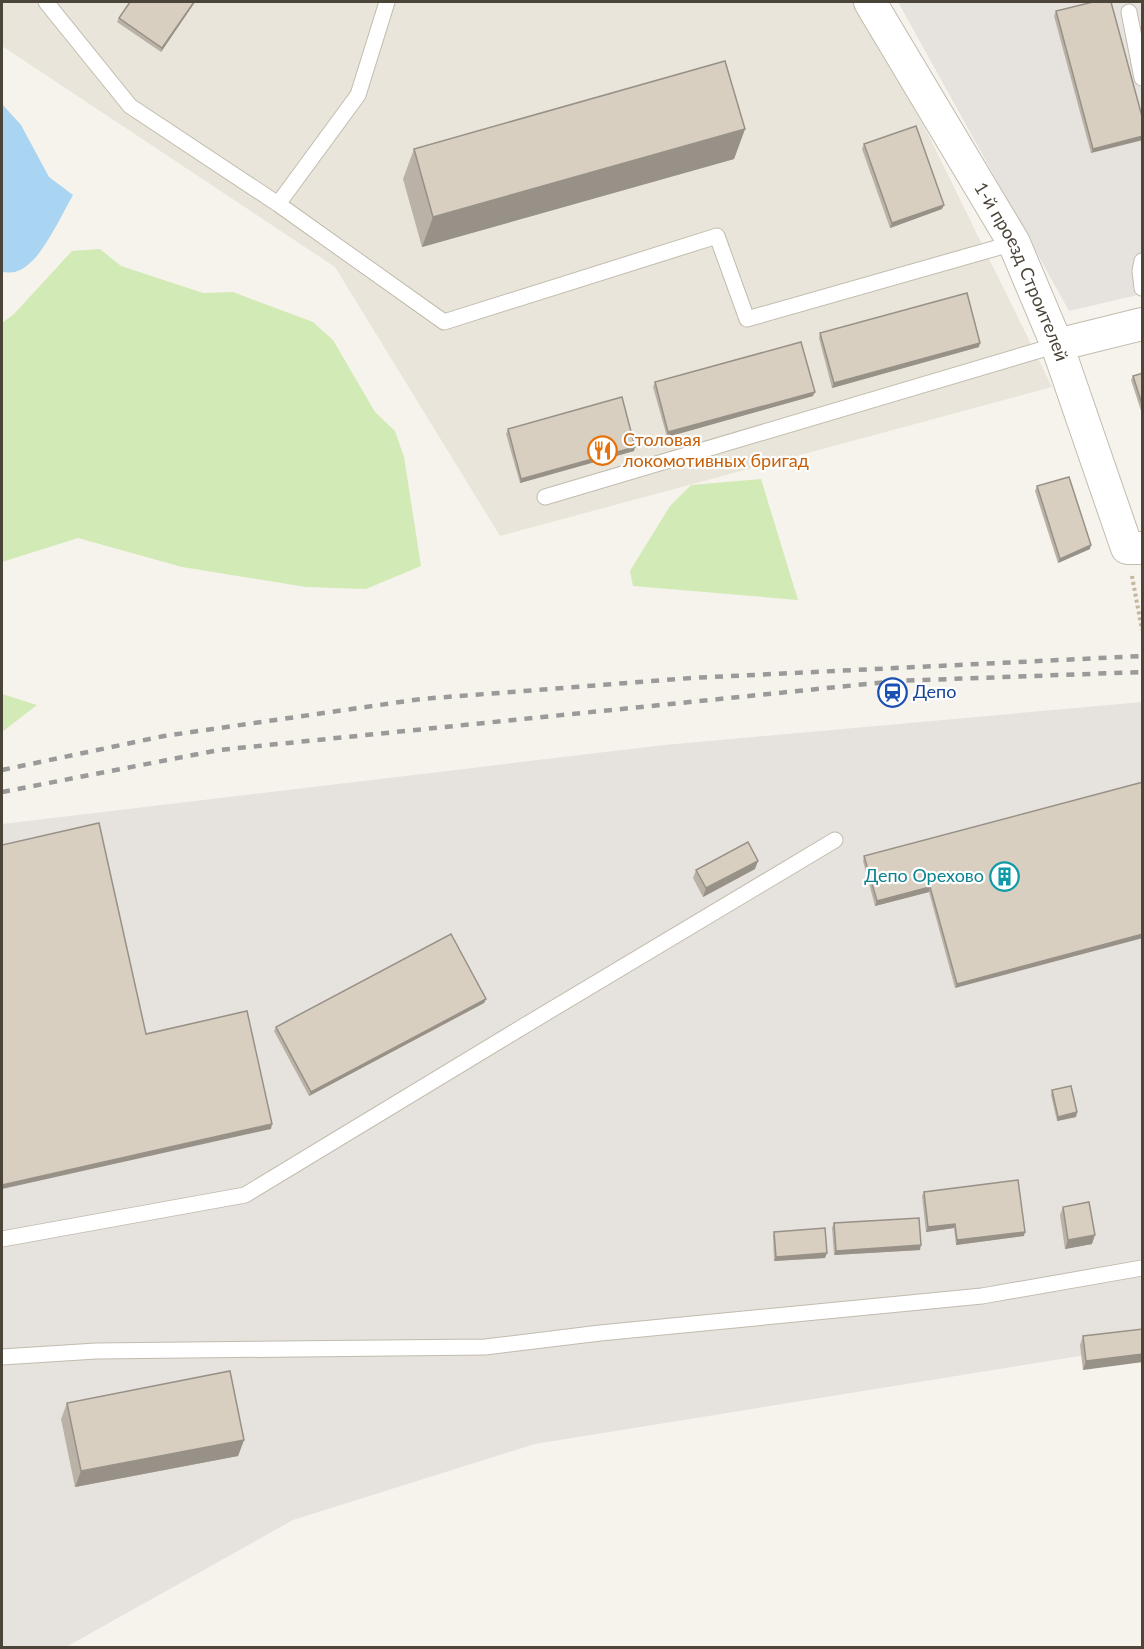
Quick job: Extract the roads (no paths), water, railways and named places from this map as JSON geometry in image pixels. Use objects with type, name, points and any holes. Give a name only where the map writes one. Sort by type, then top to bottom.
[{"type":"street","name":"1-й проезд Строителей","points":[[870,2],[1014,243],[1057,345],[1135,548]]},
{"type":"street","points":[[1057,345],[1143,324]]},
{"type":"lane","points":[[46,2],[130,106],[278,204],[444,322],[717,236],[747,319],[1014,243]]},
{"type":"lane","points":[[278,204],[358,95],[387,2]]},
{"type":"lane","points":[[1129,12],[1143,78]]},
{"type":"lane","points":[[1143,261],[1140,271],[1143,288]]},
{"type":"lane","points":[[545,497],[1057,345]]},
{"type":"lane","points":[[2,1239],[245,1195],[835,840]]},
{"type":"lane","points":[[2,1357],[96,1351],[485,1347],[611,1332],[982,1296],[1143,1268]]},
{"type":"water","points":[[2,104],[21,125],[49,177],[73,195],[39,254],[25,267],[11,272],[2,272]]},
{"type":"railway","points":[[2,770],[164,736],[421,699],[691,678],[1142,656]]},
{"type":"railway","points":[[2,792],[219,750],[896,681],[1142,672]]},
{"type":"place","name":"Столовая локомотивных бригад","points":[[602,450]]},
{"type":"place","name":"Депо","points":[[892,692]]},
{"type":"place","name":"Депо Орехово","points":[[1005,876]]}]
